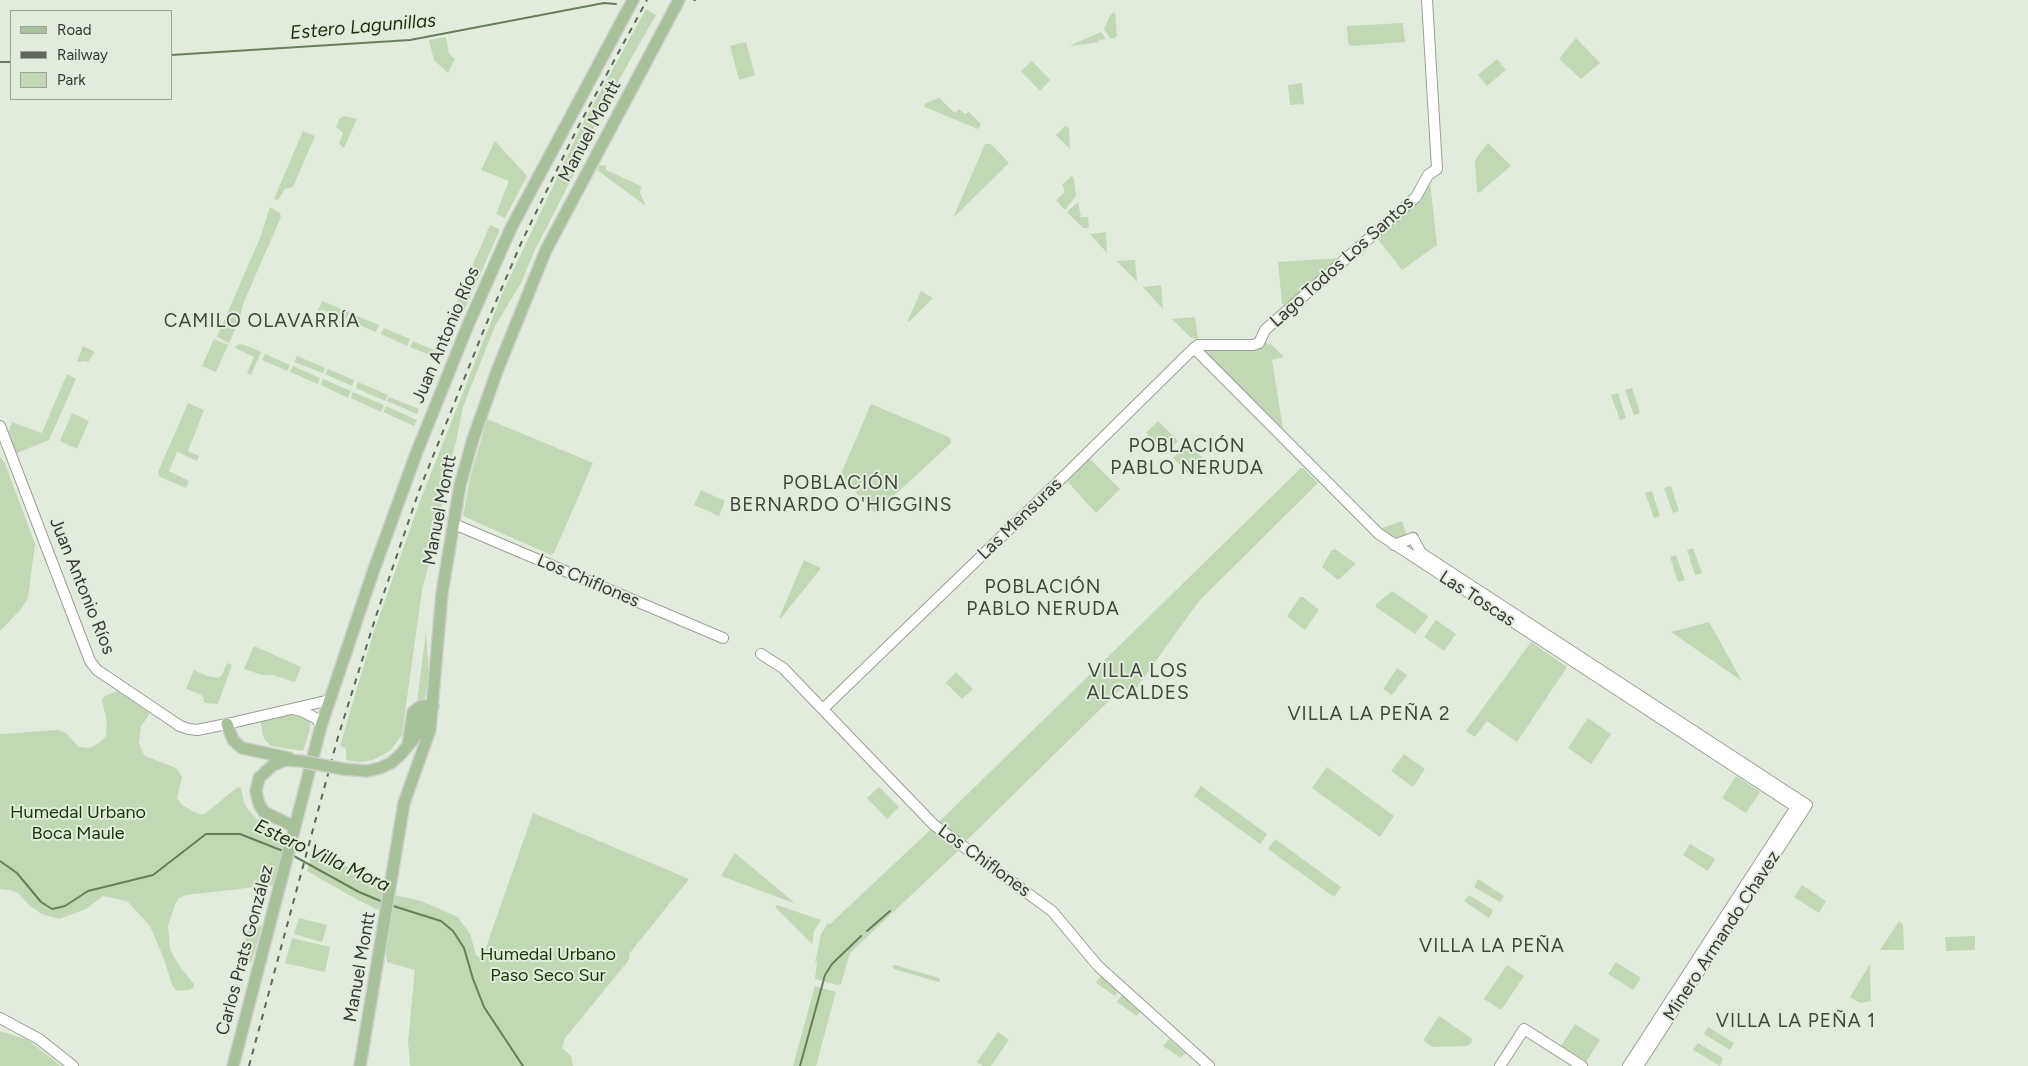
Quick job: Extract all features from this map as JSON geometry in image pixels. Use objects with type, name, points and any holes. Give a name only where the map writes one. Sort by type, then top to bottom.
[{"type":"main road","name":"Juan Antonio Ríos","points":[[321,726],[410,469],[472,316],[515,221],[633,0]]},
{"type":"main road","name":"Manuel Montt","points":[[360,1066],[390,898],[404,803],[428,741],[433,706],[440,608],[460,485],[476,428],[539,266],[680,0]]},
{"type":"main road","points":[[227,724],[231,737],[242,748],[298,761],[362,771],[380,768],[396,759],[416,736],[425,715],[433,706]]},
{"type":"main road","name":"Carlos Prats González","points":[[233,1066],[321,726]]},
{"type":"main road","points":[[295,827],[264,812],[259,804],[256,791],[260,778],[269,767],[281,761],[298,761]]},
{"type":"street","name":"Lago Todos Los Santos","points":[[1194,348],[1198,345],[1255,345],[1260,341],[1263,332],[1413,200],[1420,192],[1428,175],[1437,169],[1427,0]]},
{"type":"street","name":"Las Toscas","points":[[1194,348],[1375,532],[1796,807]]},
{"type":"street","name":"Las Mensuras","points":[[823,709],[1194,348]]},
{"type":"street","name":"Juan Antonio Ríos","points":[[0,426],[94,667],[101,674],[184,728],[197,730],[330,700]]},
{"type":"street","name":"Los Chiflones","points":[[454,524],[723,638]]},
{"type":"street","name":"Las Toscas","points":[[1394,545],[1414,538],[1418,549],[1423,554],[1807,805]]},
{"type":"street","name":"Los Chiflones","points":[[761,654],[779,664],[940,830],[1052,911],[1098,966],[1209,1066]]},
{"type":"street","points":[[292,709],[318,719],[321,726]]},
{"type":"street","name":"Minero Armando Chavez","points":[[1638,1066],[1807,805]]},
{"type":"street","name":"Minero Armando Chavez","points":[[1628,1066],[1796,807]]},
{"type":"street","points":[[0,1018],[33,1035],[73,1066]]},
{"type":"street","points":[[1500,1066],[1524,1029],[1582,1066]]},
{"type":"green space","points":[[646,9],[656,15],[612,92],[580,155],[574,174],[534,252],[521,283],[495,326],[463,407],[447,473],[438,531],[422,590],[402,735],[391,750],[373,760],[359,762],[346,760],[346,749],[340,746],[373,634],[420,501],[502,294],[582,125]]},
{"type":"green space","points":[[1115,12],[1117,36],[1113,39],[1110,38],[1104,29],[1111,14]]},
{"type":"green space","points":[[1403,23],[1405,42],[1351,46],[1348,43],[1347,26]]},
{"type":"green space","points":[[1101,32],[1106,39],[1099,40],[1099,42],[1069,46]]},
{"type":"green space","points":[[446,37],[449,54],[455,59],[448,73],[434,60],[429,40]]},
{"type":"green space","points":[[1576,38],[1600,63],[1581,79],[1559,59]]},
{"type":"green space","points":[[746,42],[755,75],[739,80],[730,46]]},
{"type":"green space","points":[[1497,59],[1506,70],[1487,86],[1478,75]]},
{"type":"green space","points":[[1032,61],[1050,80],[1040,91],[1021,71]]},
{"type":"green space","points":[[1302,83],[1304,104],[1290,105],[1288,85]]},
{"type":"green space","points":[[939,98],[955,113],[959,109],[965,114],[969,112],[981,124],[978,129],[925,107],[924,104]]},
{"type":"green space","points":[[344,116],[357,119],[344,148],[339,144],[343,133],[336,127],[340,118]]},
{"type":"green space","points":[[1065,126],[1069,128],[1070,149],[1056,135]]},
{"type":"green space","points":[[303,131],[315,136],[293,187],[285,189],[278,200],[274,199]]},
{"type":"green space","points":[[495,141],[527,176],[505,218],[496,214],[509,181],[481,170]]},
{"type":"green space","points":[[1488,143],[1511,166],[1479,193],[1477,191],[1475,160]]},
{"type":"green space","points":[[985,144],[991,144],[1009,163],[953,218]]},
{"type":"green space","points":[[600,165],[606,166],[606,170],[641,186],[640,193],[646,206],[597,170]]},
{"type":"green space","points":[[1072,176],[1076,196],[1064,209],[1056,200],[1064,193],[1062,185]]},
{"type":"green space","points":[[1430,182],[1437,245],[1402,270],[1377,238],[1416,203]]},
{"type":"green space","points":[[1078,202],[1081,217],[1088,217],[1089,228],[1083,228],[1067,212]]},
{"type":"green space","points":[[270,207],[280,213],[281,217],[243,304],[240,318],[229,343],[217,337],[260,238]]},
{"type":"green space","points":[[490,225],[499,229],[499,232],[460,320],[451,315]]},
{"type":"green space","points":[[1106,232],[1107,253],[1090,234]]},
{"type":"green space","points":[[1341,258],[1287,306],[1282,304],[1278,262]]},
{"type":"green space","points":[[1135,260],[1137,282],[1117,261]]},
{"type":"green space","points":[[1161,285],[1163,309],[1143,287]]},
{"type":"green space","points":[[921,291],[933,298],[907,322]]},
{"type":"green space","points":[[322,301],[349,312],[346,319],[322,310],[318,311]]},
{"type":"green space","points":[[352,314],[379,325],[376,332],[349,321]]},
{"type":"green space","points":[[1195,317],[1198,339],[1191,338],[1172,319]]},
{"type":"green space","points":[[384,328],[410,339],[407,346],[381,334]]},
{"type":"green space","points":[[214,339],[228,345],[216,372],[202,366]]},
{"type":"green space","points":[[413,341],[441,353],[439,359],[410,347]]},
{"type":"green space","points":[[1263,341],[1270,345],[1270,343],[1284,357],[1272,360],[1283,429],[1199,349]]},
{"type":"green space","points":[[242,344],[261,352],[251,375],[247,373],[254,357],[235,348],[237,345]]},
{"type":"green space","points":[[83,346],[95,352],[88,362],[77,362]]},
{"type":"green space","points":[[265,354],[290,365],[287,371],[262,360]]},
{"type":"green space","points":[[297,356],[325,368],[323,373],[294,362]]},
{"type":"green space","points":[[293,366],[320,378],[318,384],[290,372]]},
{"type":"green space","points":[[328,369],[354,380],[352,386],[325,374]]},
{"type":"green space","points":[[67,374],[76,379],[49,440],[17,453],[14,450],[8,433],[12,422],[42,433]]},
{"type":"green space","points":[[323,379],[351,391],[348,398],[321,385]]},
{"type":"green space","points":[[358,382],[388,395],[385,401],[356,388]]},
{"type":"green space","points":[[1632,388],[1640,413],[1634,415],[1625,390]]},
{"type":"green space","points":[[353,392],[384,405],[381,412],[351,398]]},
{"type":"green space","points":[[1618,393],[1626,418],[1620,420],[1611,395]]},
{"type":"green space","points":[[389,397],[419,409],[417,414],[387,401]]},
{"type":"green space","points":[[188,403],[204,410],[188,451],[199,456],[197,461],[177,452],[169,471],[189,481],[186,488],[160,477],[158,472]]},
{"type":"green space","points":[[871,404],[949,437],[951,440],[951,443],[875,513],[840,476]]},
{"type":"green space","points":[[386,406],[417,420],[414,426],[383,412]]},
{"type":"green space","points":[[72,413],[89,421],[77,449],[60,441]]},
{"type":"green space","points":[[487,419],[593,463],[554,553],[551,555],[463,516],[470,478]]},
{"type":"green space","points":[[1158,421],[1178,441],[1166,453],[1146,433]]},
{"type":"green space","points":[[1186,445],[1190,445],[1206,461],[1206,464],[1193,476],[1173,458]]},
{"type":"green space","points":[[0,457],[5,463],[35,544],[28,598],[21,609],[0,631]]},
{"type":"green space","points":[[1089,458],[1120,489],[1096,513],[1067,481]]},
{"type":"green space","points":[[1301,468],[1318,483],[1199,601],[1132,694],[1123,687],[958,851],[850,953],[841,984],[837,985],[815,979],[817,961],[815,963],[821,934],[828,923],[830,924],[943,818]]},
{"type":"green space","points":[[1671,486],[1679,511],[1673,513],[1664,488]]},
{"type":"green space","points":[[701,490],[725,501],[719,516],[694,505]]},
{"type":"green space","points":[[1652,491],[1660,516],[1654,518],[1645,493]]},
{"type":"green space","points":[[1402,521],[1407,536],[1396,541],[1380,529]]},
{"type":"green space","points":[[1693,548],[1702,573],[1695,575],[1687,550]]},
{"type":"green space","points":[[1335,549],[1356,564],[1338,580],[1322,567],[1331,551]]},
{"type":"green space","points":[[1676,555],[1685,580],[1678,582],[1670,557]]},
{"type":"green space","points":[[804,560],[821,568],[781,618],[779,618]]},
{"type":"green space","points":[[1392,591],[1427,615],[1428,617],[1415,634],[1376,607],[1376,604]]},
{"type":"green space","points":[[1300,597],[1303,597],[1318,609],[1305,630],[1287,616]]},
{"type":"green space","points":[[1436,620],[1456,634],[1444,651],[1424,637]]},
{"type":"green space","points":[[1709,622],[1742,681],[1671,632]]},
{"type":"green space","points":[[426,632],[429,675],[424,702],[417,703]]},
{"type":"green space","points":[[1531,642],[1567,667],[1517,742],[1487,721],[1475,737],[1466,731]]},
{"type":"green space","points":[[254,646],[301,667],[295,682],[244,669]]},
{"type":"green space","points":[[227,663],[232,665],[218,704],[204,703],[204,698],[200,694],[186,689],[194,670],[207,676],[218,678],[222,675]]},
{"type":"green space","points":[[1397,668],[1407,675],[1392,695],[1383,689]]},
{"type":"green space","points":[[956,672],[973,689],[962,699],[946,683]]},
{"type":"green space","name":"Humedal Urbano Boca Maule","points":[[117,691],[148,712],[149,715],[141,726],[139,743],[145,756],[176,768],[179,772],[182,777],[177,798],[182,805],[203,815],[238,787],[241,788],[244,803],[249,811],[285,848],[273,885],[186,895],[179,898],[175,904],[168,926],[170,949],[180,967],[194,984],[194,987],[189,990],[177,991],[172,985],[164,959],[150,926],[127,901],[103,896],[86,909],[59,919],[42,914],[30,906],[18,893],[0,889],[0,734],[58,730],[66,733],[79,747],[90,748],[106,736],[107,723],[102,700],[105,696]]},
{"type":"green space","points":[[299,715],[310,720],[310,729],[303,751],[271,746],[264,739],[260,720]]},
{"type":"green space","points":[[1588,718],[1611,734],[1591,764],[1568,748]]},
{"type":"green space","points":[[1404,754],[1425,769],[1413,787],[1391,771]]},
{"type":"green space","points":[[1327,767],[1394,816],[1380,837],[1312,788]]},
{"type":"green space","points":[[1736,776],[1760,792],[1746,813],[1722,798]]},
{"type":"green space","points":[[1201,786],[1267,834],[1260,844],[1194,796]]},
{"type":"green space","points":[[879,787],[899,807],[887,819],[867,798]]},
{"type":"green space","name":"Humedal Urbano Paso Seco Sur","points":[[533,813],[689,879],[629,954],[629,960],[565,1038],[562,1048],[571,1056],[573,1066],[410,1066],[408,1041],[415,970],[387,962],[385,947],[389,911],[376,909],[307,871],[314,847],[395,895],[421,901],[458,917],[470,934],[476,955],[482,959]]},
{"type":"green space","points":[[1275,839],[1341,887],[1334,897],[1268,849]]},
{"type":"green space","points":[[1690,844],[1715,859],[1708,871],[1683,855]]},
{"type":"green space","points":[[735,853],[796,904],[721,876]]},
{"type":"green space","points":[[1478,879],[1504,896],[1500,902],[1474,887]]},
{"type":"green space","points":[[1802,885],[1826,901],[1819,913],[1794,897]]},
{"type":"green space","points":[[1469,895],[1493,910],[1489,918],[1464,901]]},
{"type":"green space","points":[[777,905],[821,920],[814,931],[812,944],[775,907]]},
{"type":"green space","points":[[299,918],[327,925],[322,942],[294,934]]},
{"type":"green space","points":[[1899,921],[1903,925],[1904,950],[1880,950]]},
{"type":"green space","points":[[262,925],[251,964],[241,953],[248,931]]},
{"type":"green space","points":[[1975,936],[1975,950],[1946,951],[1945,937]]},
{"type":"green space","points":[[292,938],[330,947],[325,972],[285,963]]},
{"type":"green space","points":[[1616,962],[1641,978],[1633,990],[1608,974]]},
{"type":"green space","points":[[1870,964],[1871,1001],[1860,1003],[1850,997]]},
{"type":"green space","points":[[895,965],[939,978],[940,981],[894,969],[892,966]]},
{"type":"green space","points":[[1507,965],[1524,976],[1501,1010],[1484,999]]},
{"type":"green space","points":[[1101,976],[1118,991],[1115,996],[1096,983]]},
{"type":"green space","points":[[815,986],[836,992],[816,1066],[793,1066]]},
{"type":"green space","points":[[1121,996],[1124,996],[1138,1009],[1140,1012],[1137,1016],[1117,1002]]},
{"type":"green space","points":[[1439,1016],[1471,1038],[1470,1044],[1467,1046],[1433,1047],[1425,1042],[1424,1039]]},
{"type":"green space","points":[[1575,1024],[1600,1040],[1586,1062],[1561,1046]]},
{"type":"green space","points":[[1708,1027],[1734,1043],[1730,1050],[1704,1034]]},
{"type":"green space","points":[[0,1031],[28,1040],[61,1066],[0,1066]]},
{"type":"green space","points":[[998,1032],[1009,1040],[991,1066],[983,1066],[977,1062]]},
{"type":"green space","points":[[1169,1039],[1185,1053],[1181,1058],[1163,1046]]},
{"type":"green space","points":[[1698,1043],[1723,1058],[1720,1066],[1693,1050]]},
{"type":"waterway","name":"Estero Lagunillas","points":[[172,55],[410,40],[604,3],[616,4]]},
{"type":"waterway","name":"Estero Lagunillas","points":[[0,62],[10,62]]},
{"type":"waterway","name":"Estero Villa Mora","points":[[0,861],[17,873],[41,902],[52,909],[65,906],[88,891],[153,875],[206,834],[240,834],[283,851]]},
{"type":"waterway","name":"Estero Villa Mora","points":[[292,855],[359,892],[383,902]]},
{"type":"waterway","name":"Estero Villa Mora","points":[[390,905],[441,921],[453,931],[464,948],[484,1007],[523,1066]]},
{"type":"waterway","points":[[867,931],[890,911]]},
{"type":"waterway","points":[[800,1066],[825,975],[832,964],[861,936]]},
{"type":"railway","points":[[249,1066],[338,737],[376,616],[419,491],[522,241],[577,129],[647,0]]},
{"type":"district","name":"CAMILO OLAVARRÍA","points":[[262,321]]},
{"type":"district","name":"POBLACIÓN PABLO NERUDA","points":[[1187,457]]},
{"type":"district","name":"POBLACIÓN BERNARDO O'HIGGINS","points":[[841,494]]},
{"type":"district","name":"POBLACIÓN PABLO NERUDA","points":[[1043,598]]},
{"type":"district","name":"VILLA LOS ALCALDES","points":[[1138,682]]},
{"type":"district","name":"VILLA LA PEÑA 2","points":[[1369,714]]},
{"type":"district","name":"VILLA LA PEÑA","points":[[1492,946]]},
{"type":"district","name":"VILLA LA PEÑA 1","points":[[1796,1021]]}]
